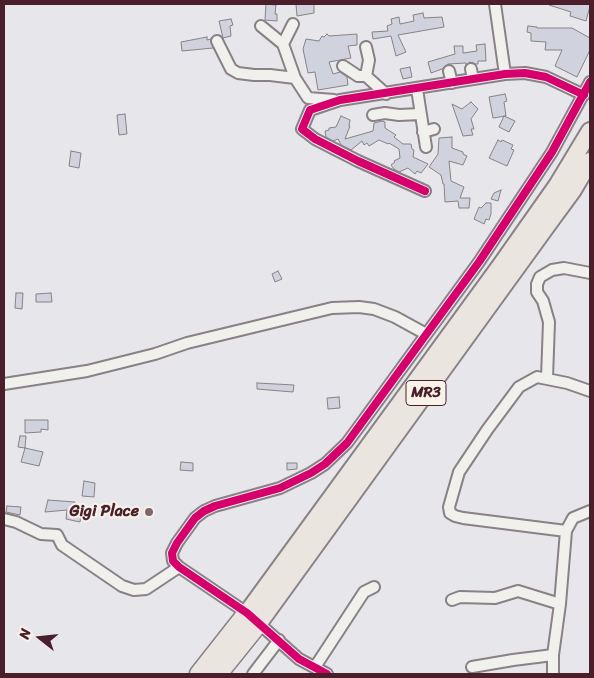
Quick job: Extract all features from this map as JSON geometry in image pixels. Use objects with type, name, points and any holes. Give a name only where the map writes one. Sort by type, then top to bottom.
[{"type":"highway","name":"MR3","points":[[218,674],[253,618],[558,184],[590,131]]},
{"type":"highway","name":"MR3","points":[[199,674],[253,618],[573,190],[590,161]]},
{"type":"street","points":[[495,4],[505,74]]},
{"type":"street","points":[[283,44],[293,24]]},
{"type":"street","points":[[261,26],[283,44],[295,78],[308,98],[340,100]]},
{"type":"street","points":[[217,42],[231,69],[238,73],[295,78]]},
{"type":"street","points":[[366,47],[369,60],[366,76]]},
{"type":"street","points":[[343,66],[358,76],[366,76],[386,94]]},
{"type":"street","points":[[449,71],[452,83]]},
{"type":"street","points":[[425,191],[358,162],[315,140],[302,129],[310,110],[340,100],[452,83],[472,74],[525,73],[546,77],[584,94]]},
{"type":"street","points":[[327,674],[299,659],[253,618],[178,567],[173,561],[172,553],[177,542],[195,518],[216,506],[280,488],[311,474],[325,464],[347,443],[479,262],[552,152],[590,82]]},
{"type":"street","points":[[417,89],[422,132],[426,147]]},
{"type":"street","points":[[373,114],[385,113],[399,116],[420,114]]},
{"type":"street","points":[[422,132],[434,129]]},
{"type":"street","points":[[547,378],[549,322],[537,284],[540,277],[552,270],[564,268],[590,273]]},
{"type":"street","points":[[4,384],[87,371],[332,308],[359,307],[374,309],[395,317],[426,334]]},
{"type":"street","points":[[566,531],[464,518],[450,513],[449,507],[459,472],[519,387],[537,377],[567,382],[590,392]]},
{"type":"street","points":[[553,674],[553,656],[560,604],[566,531],[574,518],[590,511]]},
{"type":"street","points":[[4,519],[16,522],[41,534],[57,535],[62,544],[122,586],[134,590],[146,589],[178,567]]},
{"type":"street","points":[[315,667],[364,592],[374,588]]},
{"type":"street","points":[[452,600],[460,598],[495,598],[518,591],[560,604]]},
{"type":"street","points":[[253,674],[278,640]]},
{"type":"street","points":[[472,667],[553,656]]},
{"type":"building","points":[[266,4],[276,5],[275,14],[277,14],[277,21],[265,20]]},
{"type":"building","points":[[296,4],[314,4],[314,13],[297,16]]},
{"type":"building","points":[[549,4],[590,4],[590,6],[586,21],[570,16],[571,12]]},
{"type":"building","points":[[423,13],[424,18],[442,17],[444,27],[398,35],[406,52],[396,56],[391,36],[373,39],[372,32],[388,31],[387,26],[392,24],[391,19],[399,17],[400,24],[414,21],[413,15]]},
{"type":"building","points":[[231,19],[233,25],[230,26],[231,36],[223,38],[219,21]]},
{"type":"building","points":[[528,26],[537,28],[572,28],[590,38],[590,50],[577,77],[555,66],[562,50],[545,50],[546,42],[531,41],[531,33],[527,32]]},
{"type":"building","points":[[327,34],[329,36],[357,34],[357,45],[348,46],[351,58],[329,62],[333,74],[340,72],[347,77],[348,85],[318,90],[315,72],[308,73],[303,49],[306,39],[319,41],[322,36],[324,37]]},
{"type":"building","points":[[207,37],[207,40],[211,39],[213,48],[182,51],[181,42]]},
{"type":"building","points":[[485,44],[486,61],[478,61],[478,64],[470,62],[466,65],[466,63],[448,64],[442,69],[431,73],[428,62],[455,54],[454,46],[463,46],[463,53],[477,51],[476,45]]},
{"type":"building","points":[[410,67],[412,77],[403,79],[400,69]]},
{"type":"building","points":[[505,94],[507,101],[504,102],[506,116],[493,118],[489,97]]},
{"type":"building","points":[[471,102],[478,109],[471,119],[474,129],[471,129],[473,135],[463,136],[452,104],[462,109]]},
{"type":"building","points":[[125,114],[127,134],[119,135],[117,115]]},
{"type":"building","points":[[341,116],[350,120],[350,126],[345,139],[373,131],[374,123],[382,121],[385,122],[385,128],[396,135],[394,137],[403,144],[411,144],[414,150],[413,157],[428,164],[421,173],[417,171],[415,174],[408,168],[399,172],[391,165],[400,158],[399,149],[389,143],[379,140],[369,146],[367,143],[364,145],[362,141],[351,150],[341,145],[338,139],[333,141],[326,137],[325,131],[336,127]]},
{"type":"building","points":[[504,116],[515,121],[509,132],[499,127]]},
{"type":"building","points":[[452,137],[452,148],[463,152],[467,156],[463,165],[449,161],[451,181],[464,187],[460,198],[470,198],[469,208],[459,208],[458,201],[445,202],[444,184],[441,175],[429,167],[438,154],[439,138]]},
{"type":"building","points":[[498,140],[513,145],[511,149],[514,150],[507,166],[489,158]]},
{"type":"building","points":[[71,151],[81,153],[79,168],[69,166]]},
{"type":"building","points":[[501,190],[498,201],[491,199],[494,193]]},
{"type":"building","points":[[486,203],[491,203],[491,214],[489,220],[486,219],[484,224],[474,219],[479,207],[481,208]]},
{"type":"building","points":[[278,271],[282,279],[275,282],[272,274]]},
{"type":"building","points":[[16,293],[23,293],[22,309],[15,308]]},
{"type":"building","points":[[51,293],[52,302],[36,302],[36,294]]},
{"type":"building","points":[[257,383],[294,385],[293,392],[257,389]]},
{"type":"building","points":[[339,397],[340,408],[328,409],[327,398]]},
{"type":"building","points":[[25,420],[48,420],[48,430],[41,429],[41,432],[25,433]]},
{"type":"building","points":[[20,436],[26,436],[25,448],[18,447]]},
{"type":"building","points":[[25,448],[43,452],[39,466],[21,462]]},
{"type":"building","points":[[181,462],[193,463],[193,471],[180,470]]},
{"type":"building","points":[[287,463],[297,463],[297,469],[287,470]]},
{"type":"building","points":[[84,481],[95,483],[94,497],[82,496]]},
{"type":"building","points":[[48,500],[75,502],[74,508],[82,509],[80,522],[66,519],[67,510],[45,512]]},
{"type":"building","points":[[7,506],[21,507],[20,515],[6,512]]},
{"type":"cycle path","points":[[425,191],[358,161],[315,139],[302,129],[310,110],[340,100],[505,74],[525,73],[546,77],[584,95]]},
{"type":"cycle path","points":[[327,674],[299,659],[247,613],[179,567],[173,561],[172,553],[195,518],[204,511],[215,506],[280,488],[325,464],[347,443],[479,262],[552,152],[590,82]]},
{"type":"place","name":"Gigi Place","points":[[149,512]]}]
